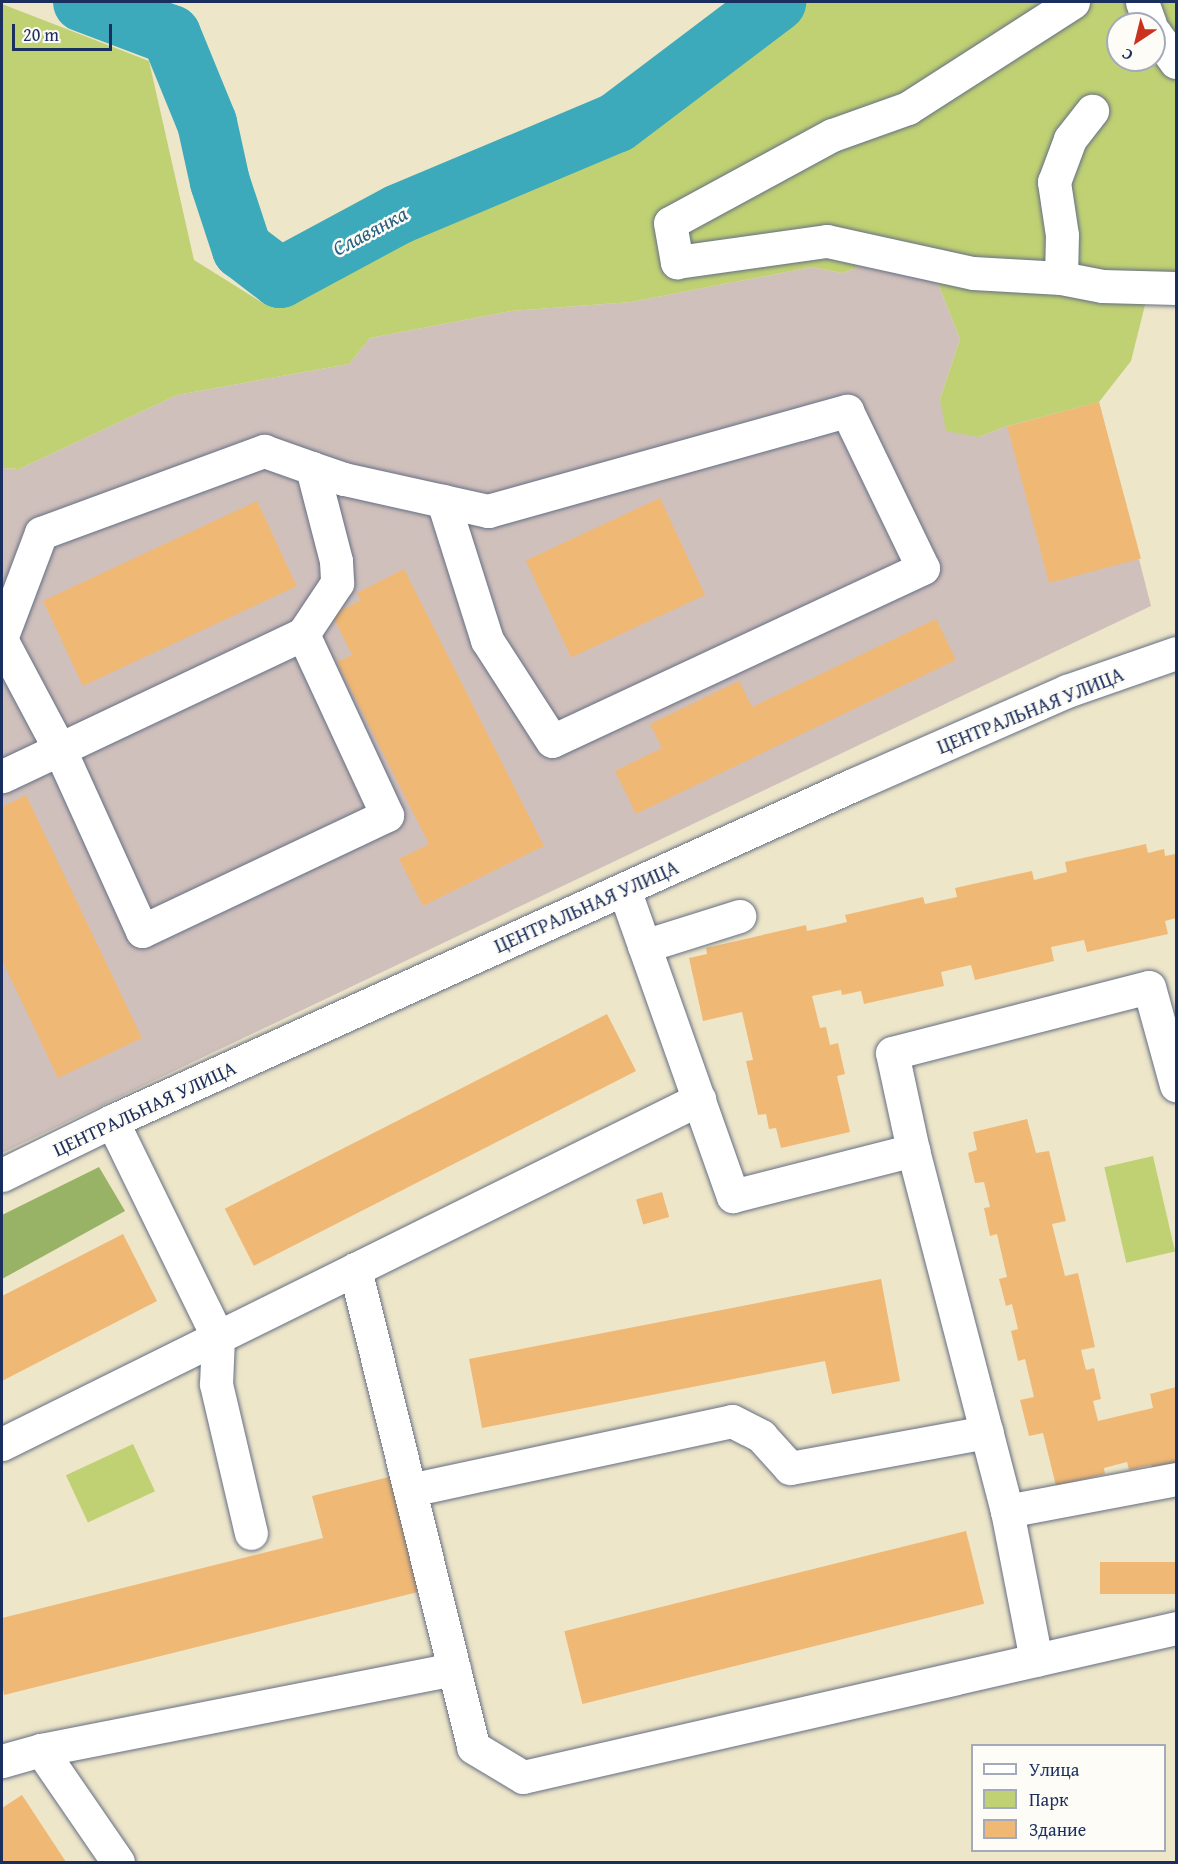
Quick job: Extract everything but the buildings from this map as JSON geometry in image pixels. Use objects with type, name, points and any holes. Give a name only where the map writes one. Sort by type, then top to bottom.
[{"type":"street","points":[[1073,2],[908,108],[832,135],[670,223],[677,262],[827,241],[973,273],[1061,278],[1102,286],[1176,288]]},
{"type":"street","points":[[1166,48],[1176,62]]},
{"type":"street","points":[[1061,278],[1062,235],[1054,182],[1070,140],[1092,111]]},
{"type":"street","points":[[2,636],[41,533],[264,451],[344,479],[444,501],[488,511],[847,411],[923,568],[552,741],[487,640],[444,501]]},
{"type":"street","points":[[2,776],[303,634],[337,583],[336,561],[312,468]]},
{"type":"street","points":[[2,641],[59,748],[142,931],[387,815],[303,634]]},
{"type":"street","name":"ЦЕНТРАЛЬНАЯ УЛИЦА","points":[[2,1175],[112,1121],[1067,691],[1176,653]]},
{"type":"street","points":[[624,889],[733,1196],[914,1150]]},
{"type":"street","points":[[644,946],[739,916]]},
{"type":"street","points":[[1036,1660],[1007,1511],[914,1150],[892,1053],[1149,987],[1176,1085]]},
{"type":"street","points":[[2,1444],[699,1099]]},
{"type":"street","points":[[112,1121],[218,1337],[216,1384],[251,1533]]},
{"type":"street","points":[[356,1269],[473,1746],[523,1777],[1176,1628]]},
{"type":"street","points":[[410,1490],[732,1421],[761,1436],[790,1468],[987,1432]]},
{"type":"street","points":[[1007,1511],[1176,1479]]},
{"type":"street","points":[[2,1761],[41,1750],[454,1669]]},
{"type":"street","points":[[41,1750],[118,1863]]},
{"type":"shaded area","points":[[870,263],[936,278],[960,339],[940,399],[978,437],[1007,426],[1099,402],[1151,606],[2,1153],[2,468],[19,469],[177,395],[349,364],[370,338],[511,311],[631,302],[812,267],[842,273]]},
{"type":"green space","points":[[799,2],[1176,2],[1176,276],[1152,277],[1131,361],[1099,402],[1007,426],[978,437],[946,431],[940,399],[960,339],[936,278],[870,263],[842,273],[812,267],[631,302],[511,311],[370,338],[349,364],[177,395],[19,469],[2,468],[2,4],[149,61],[194,260],[263,303],[316,284],[408,234],[494,199],[577,158],[658,106]]},
{"type":"green space","points":[[1153,1156],[1175,1251],[1126,1263],[1104,1167]]},
{"type":"green space","points":[[99,1167],[125,1211],[2,1279],[2,1215]]},
{"type":"green space","points":[[133,1444],[155,1491],[88,1522],[66,1475]]},
{"type":"waterway","name":"Славянка","points":[[83,2],[171,35],[207,123],[220,182],[242,249],[280,278],[399,214],[616,123],[776,2]]}]
